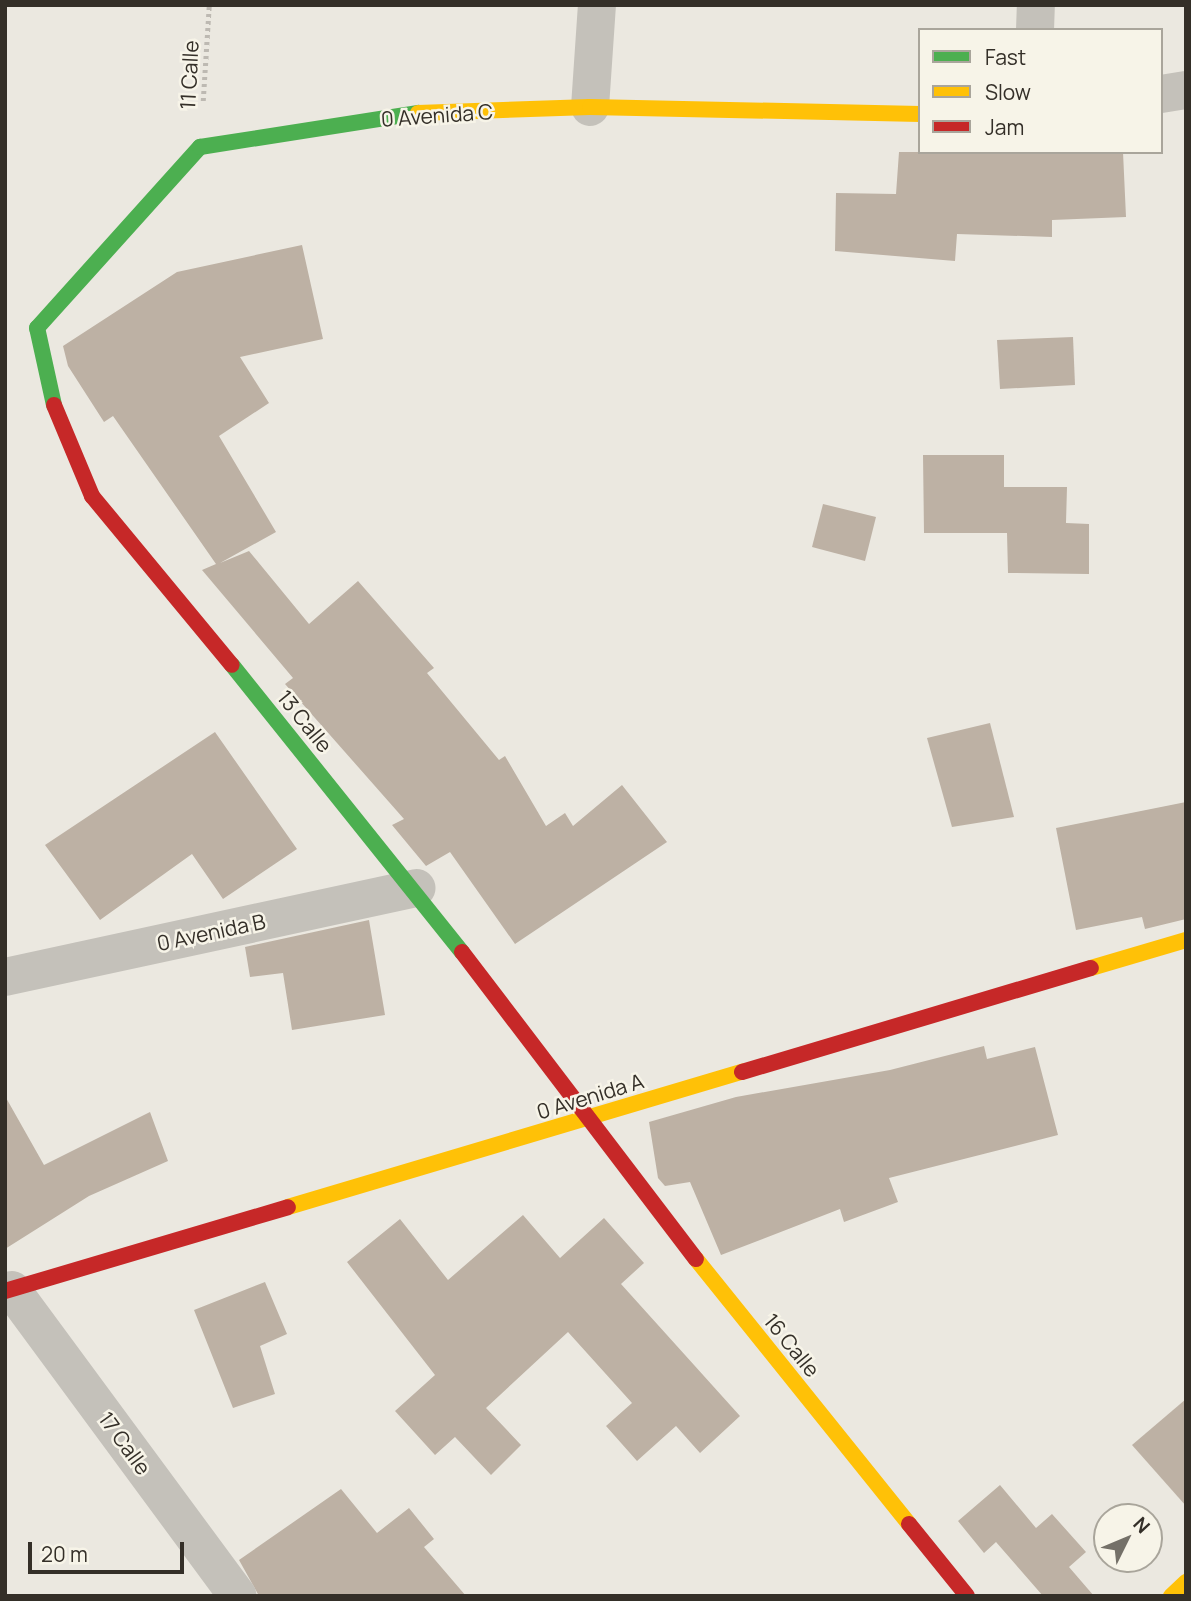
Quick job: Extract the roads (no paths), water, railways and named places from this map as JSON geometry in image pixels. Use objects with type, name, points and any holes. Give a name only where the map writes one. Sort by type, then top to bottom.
[{"type":"street","points":[[590,107],[597,5]]},
{"type":"street","points":[[1035,28],[1036,5]]},
{"type":"street","points":[[1163,94],[1186,90]]},
{"type":"street","name":"0 Avenida C","points":[[37,328],[200,147],[402,114],[590,107],[918,114]]},
{"type":"street","name":"13 Calle","points":[[37,328],[56,415],[92,496],[416,888],[584,1120]]},
{"type":"street","name":"0 Avenida B","points":[[5,976],[416,888]]},
{"type":"street","name":"0 Avenida A","points":[[8,1291],[1186,940]]},
{"type":"street","name":"16 Calle","points":[[584,1120],[967,1596]]},
{"type":"street","name":"17 Calle","points":[[8,1291],[238,1596]]},
{"type":"street","points":[[1171,1596],[1186,1582]]}]
